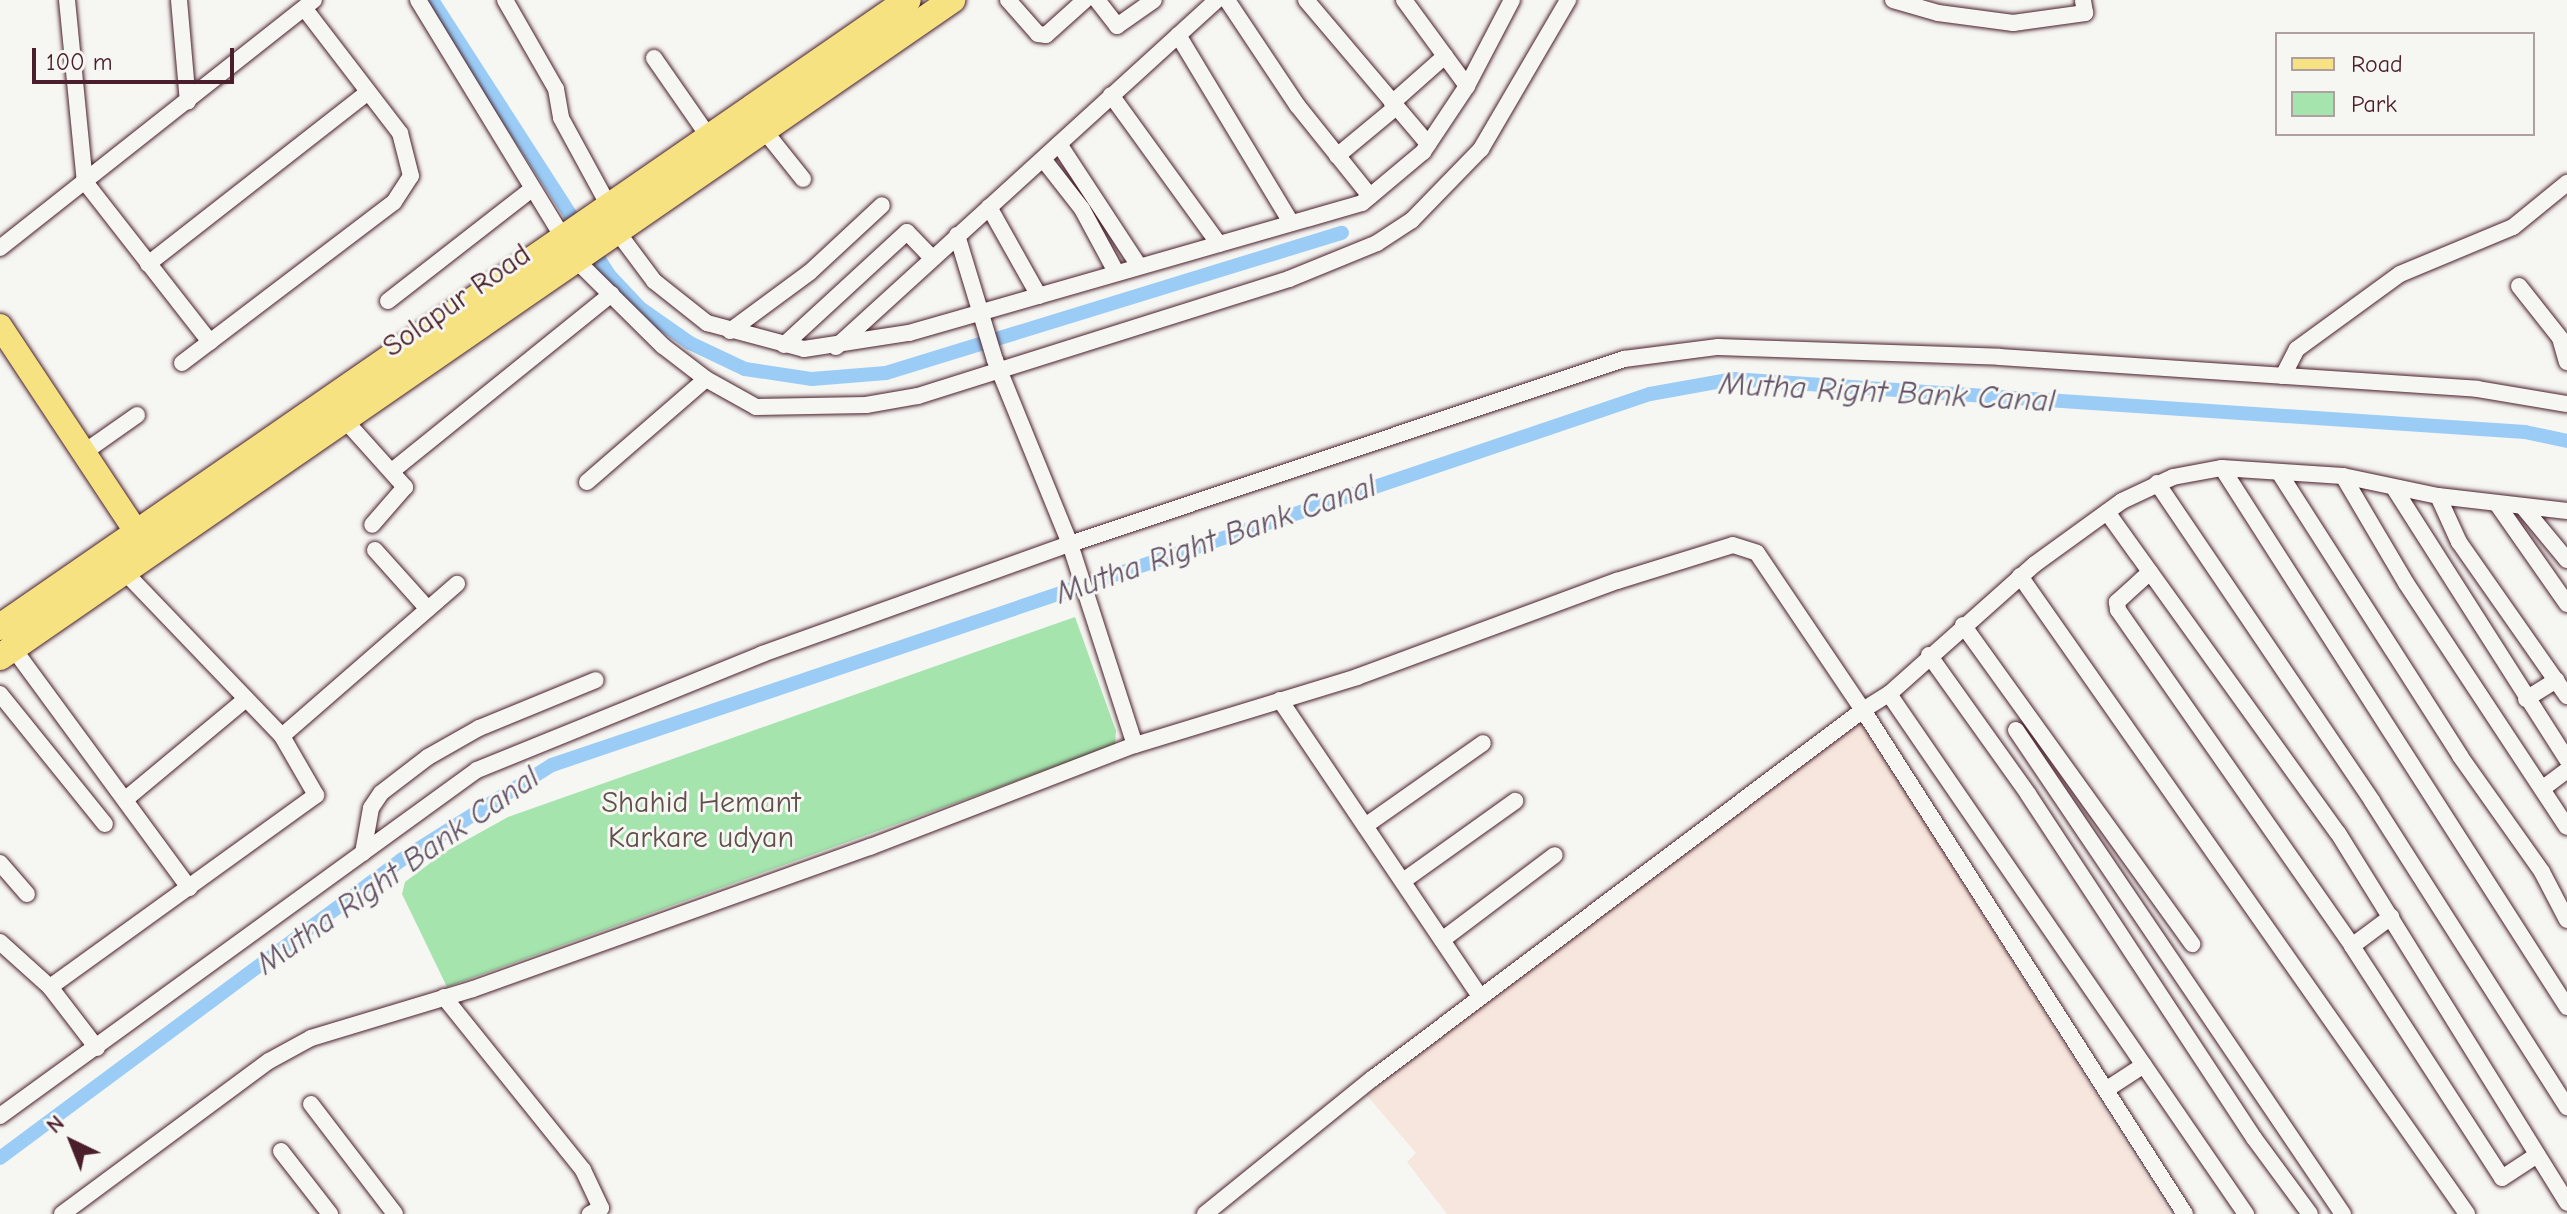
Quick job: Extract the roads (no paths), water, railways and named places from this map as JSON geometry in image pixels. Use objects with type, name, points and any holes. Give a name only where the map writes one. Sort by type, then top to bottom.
[{"type":"highway","name":"Solapur Road","points":[[609,221],[709,137],[908,0]]},
{"type":"highway","name":"Solapur Road","points":[[4,644],[143,542],[609,221],[763,129],[952,0]]},
{"type":"highway","name":"Solapur Road","points":[[4,644],[123,570],[143,542],[343,418],[571,247]]},
{"type":"main road","points":[[0,326],[143,542]]},
{"type":"street","points":[[67,0],[85,182],[210,342]]},
{"type":"street","points":[[179,0],[188,102]]},
{"type":"street","points":[[418,0],[532,189],[571,247],[611,294],[706,379],[756,407],[772,409],[892,403],[996,364],[1289,279],[1377,243],[1412,220],[1481,149],[1568,0]]},
{"type":"street","points":[[505,0],[556,89],[561,118],[609,221],[677,303],[730,331],[784,345],[835,348],[985,319],[1039,296],[1116,272],[1290,221],[1352,207],[1370,196],[1428,144],[1467,86],[1512,0]]},
{"type":"street","points":[[1008,0],[1038,34],[1046,35],[1085,0]]},
{"type":"street","points":[[1097,0],[1117,26],[1154,0]]},
{"type":"street","points":[[835,348],[1217,0]]},
{"type":"street","points":[[1227,0],[1337,156],[1370,196]]},
{"type":"street","points":[[1306,0],[1428,144]]},
{"type":"street","points":[[1404,0],[1467,86]]},
{"type":"street","points":[[1893,0],[1986,21],[2084,7]]},
{"type":"street","points":[[0,248],[310,5],[368,92],[400,133],[411,176],[394,202],[182,363]]},
{"type":"street","points":[[1178,35],[1290,221]]},
{"type":"street","points":[[1337,156],[1445,56]]},
{"type":"street","points":[[654,58],[709,137]]},
{"type":"street","points":[[148,264],[368,92]]},
{"type":"street","points":[[1111,95],[1219,244]]},
{"type":"street","points":[[763,129],[803,179]]},
{"type":"street","points":[[1059,144],[1139,266]]},
{"type":"street","points":[[1043,159],[1082,209],[1116,272]]},
{"type":"street","points":[[2283,376],[2297,349],[2400,274],[2513,227],[2567,183]]},
{"type":"street","points":[[388,301],[532,189]]},
{"type":"street","points":[[730,331],[810,272],[882,205]]},
{"type":"street","points":[[989,207],[1039,296]]},
{"type":"street","points":[[784,345],[907,232],[932,258]]},
{"type":"street","points":[[957,235],[985,319],[996,364],[1072,550],[1135,745]]},
{"type":"street","points":[[2519,286],[2560,338],[2567,362]]},
{"type":"street","points":[[392,471],[611,294]]},
{"type":"street","points":[[0,1116],[477,770],[762,654],[1263,484],[1560,378],[1624,359],[1692,348],[2000,357],[2477,389],[2567,404]]},
{"type":"street","points":[[587,482],[706,379]]},
{"type":"street","points":[[83,453],[137,415]]},
{"type":"street","points":[[343,418],[392,471],[406,491],[372,525]]},
{"type":"street","points":[[2222,468],[2567,1007]]},
{"type":"street","points":[[1205,1214],[1480,996],[1863,710],[1889,694],[2020,576],[2107,512],[2157,483],[2222,468],[2343,476],[2438,496],[2567,511]]},
{"type":"street","points":[[2280,474],[2460,756],[2542,872],[2567,920]]},
{"type":"street","points":[[2343,476],[2406,583],[2567,827]]},
{"type":"street","points":[[2157,483],[2372,801],[2567,1107]]},
{"type":"street","points":[[2394,488],[2567,760]]},
{"type":"street","points":[[2438,496],[2459,542],[2567,696]]},
{"type":"street","points":[[2497,504],[2567,604]]},
{"type":"street","points":[[2523,507],[2567,560]]},
{"type":"street","points":[[2107,512],[2338,833],[2567,1203]]},
{"type":"street","points":[[62,1214],[290,1048],[870,847],[1135,745],[1280,700],[1733,545],[1746,546],[1763,561],[1863,710],[2185,1214]]},
{"type":"street","points":[[375,550],[428,609]]},
{"type":"street","points":[[50,987],[316,795],[282,736],[123,570]]},
{"type":"street","points":[[2150,572],[2117,602],[2118,610],[2352,946],[2502,1178],[2537,1155]]},
{"type":"street","points":[[2020,576],[2467,1214]]},
{"type":"street","points":[[282,736],[457,584]]},
{"type":"street","points":[[1963,625],[2192,944]]},
{"type":"street","points":[[4,644],[127,798],[189,888]]},
{"type":"street","points":[[1929,655],[2310,1214]]},
{"type":"street","points":[[363,853],[371,808],[381,793],[428,757],[479,728],[596,680]]},
{"type":"street","points":[[2526,699],[2556,680]]},
{"type":"street","points":[[0,694],[105,824]]},
{"type":"street","points":[[1889,694],[2246,1214]]},
{"type":"street","points":[[127,798],[246,699]]},
{"type":"street","points":[[1280,700],[1480,996]]},
{"type":"street","points":[[2016,730],[2343,1214]]},
{"type":"street","points":[[1365,826],[1483,743]]},
{"type":"street","points":[[2542,789],[2567,770]]},
{"type":"street","points":[[1403,881],[1515,801]]},
{"type":"street","points":[[1442,940],[1555,855]]},
{"type":"street","points":[[0,863],[27,894]]},
{"type":"street","points":[[2352,946],[2391,917]]},
{"type":"street","points":[[0,942],[50,987],[97,1048]]},
{"type":"street","points":[[444,997],[583,1170],[599,1212]]},
{"type":"street","points":[[2107,1089],[2144,1065]]},
{"type":"street","points":[[311,1104],[395,1214]]},
{"type":"street","points":[[281,1151],[330,1214]]},
{"type":"waterway","points":[[432,0],[610,276],[640,308],[690,343],[745,369],[812,379],[886,373],[1342,233]]},
{"type":"waterway","name":"Mutha Right Bank Canal","points":[[0,1158],[401,860],[552,765],[1650,394],[1733,379],[2525,432],[2567,441]]},
{"type":"park label","name":"Shahid Hemant Karkare udyan","points":[[701,820]]}]
